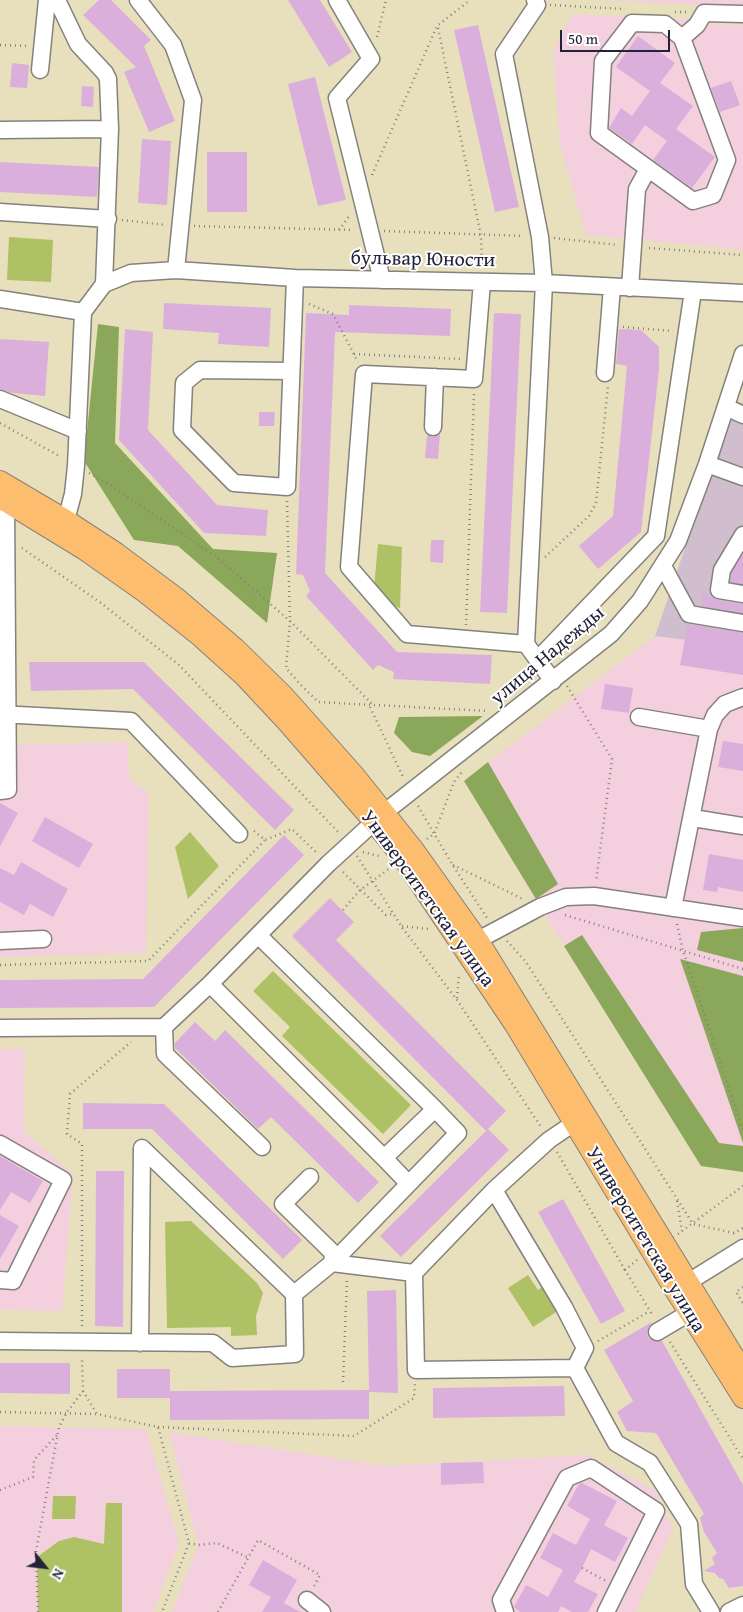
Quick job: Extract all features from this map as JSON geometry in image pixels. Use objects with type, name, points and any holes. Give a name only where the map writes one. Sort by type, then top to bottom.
[{"type":"main road","name":"Университетская улица","points":[[5,492],[178,599],[235,648],[283,695],[478,940],[580,1119],[681,1287],[743,1371]]},
{"type":"main road","name":"Университетская улица","points":[[380,817],[403,858],[580,1119]]},
{"type":"main road","name":"Университетская улица","points":[[681,1287],[689,1313],[743,1398]]},
{"type":"street","points":[[40,70],[47,0]]},
{"type":"street","points":[[57,0],[78,44],[105,73],[108,79],[110,129],[104,284],[83,312],[73,494],[62,526]]},
{"type":"street","points":[[138,0],[173,45],[193,100],[176,270]]},
{"type":"street","points":[[337,0],[371,59],[338,98],[382,280]]},
{"type":"street","points":[[526,644],[544,284],[540,237],[504,54],[536,2]]},
{"type":"street","points":[[682,38],[697,25],[704,13],[732,9]]},
{"type":"street","points":[[632,23],[665,24],[682,38],[727,160],[714,195],[693,201],[599,133],[604,61],[632,23]]},
{"type":"street","points":[[0,130],[110,129]]},
{"type":"street","points":[[630,288],[637,189],[648,169]]},
{"type":"street","points":[[0,212],[108,219]]},
{"type":"street","name":"бульвар Юности","points":[[104,284],[131,273],[176,270],[295,278],[544,284],[743,293]]},
{"type":"street","points":[[291,372],[200,370],[184,383],[182,430],[234,483],[287,487],[295,278]]},
{"type":"street","points":[[482,282],[474,379],[364,374],[349,567],[407,634],[526,644],[556,678]]},
{"type":"street","points":[[604,372],[612,287]]},
{"type":"street","points":[[539,658],[656,536],[693,291]]},
{"type":"street","points":[[0,298],[83,312]]},
{"type":"street","name":"улица Надежды","points":[[156,1027],[210,984],[258,935],[325,861],[611,634],[640,601],[678,541],[707,464],[743,354]]},
{"type":"street","points":[[433,427],[435,377]]},
{"type":"street","points":[[0,399],[78,430]]},
{"type":"street","points":[[726,407],[743,415]]},
{"type":"street","points":[[707,464],[743,477]]},
{"type":"street","points":[[0,791],[8,790],[3,714],[8,538],[5,492]]},
{"type":"street","points":[[8,538],[31,507]]},
{"type":"street","points":[[743,535],[722,570],[719,590],[743,594]]},
{"type":"street","points":[[663,566],[689,614],[743,623]]},
{"type":"street","points":[[673,908],[693,818],[709,729],[715,715],[725,704],[738,697],[743,697]]},
{"type":"street","points":[[3,714],[131,721],[239,834]]},
{"type":"street","points":[[639,717],[709,729]]},
{"type":"street","points":[[693,818],[743,826]]},
{"type":"street","points":[[478,940],[540,907],[566,897],[594,896],[743,918]]},
{"type":"street","points":[[258,935],[458,1133],[408,1183],[340,1264],[294,1294]]},
{"type":"street","points":[[0,941],[43,939]]},
{"type":"street","points":[[210,984],[408,1183]]},
{"type":"street","points":[[0,1028],[156,1027],[165,1054],[262,1147]]},
{"type":"street","points":[[384,1158],[434,1109]]},
{"type":"street","points":[[575,1368],[416,1370],[414,1273],[494,1190],[549,1140],[580,1119]]},
{"type":"street","points":[[0,1144],[63,1180],[13,1282],[0,1280]]},
{"type":"street","points":[[0,1341],[82,1343],[213,1344],[232,1358],[295,1354],[294,1294],[142,1148],[140,1343]]},
{"type":"street","points":[[310,1177],[283,1204],[333,1253],[340,1264]]},
{"type":"street","points":[[494,1190],[564,1307],[585,1348],[575,1368]]},
{"type":"street","points":[[681,1287],[743,1248]]},
{"type":"street","points":[[340,1264],[414,1273]]},
{"type":"street","points":[[659,1330],[689,1313]]},
{"type":"street","points":[[575,1368],[616,1444],[650,1463],[689,1524],[694,1584],[711,1612]]},
{"type":"street","points":[[504,1612],[502,1600],[567,1478],[591,1468],[656,1511],[606,1612]]},
{"type":"street","points":[[307,1600],[322,1612]]},
{"type":"street","points":[[729,1612],[743,1605]]},
{"type":"path","points":[[371,59],[386,0]]},
{"type":"path","points":[[339,230],[362,198],[437,26],[470,0]]},
{"type":"path","points":[[536,2],[625,9]]},
{"type":"path","points":[[674,12],[704,13]]},
{"type":"path","points":[[437,26],[480,236],[482,282]]},
{"type":"path","points":[[0,44],[42,47]]},
{"type":"path","points":[[108,219],[179,226],[370,230],[540,237],[632,247],[743,255]]},
{"type":"path","points":[[294,298],[333,314],[364,374]]},
{"type":"path","points":[[609,326],[687,332]]},
{"type":"path","points":[[354,354],[476,359]]},
{"type":"path","points":[[530,572],[589,516],[596,503],[608,387],[604,372]]},
{"type":"path","points":[[465,639],[474,379]]},
{"type":"path","points":[[0,423],[68,461]]},
{"type":"path","points":[[86,472],[113,487],[215,556],[290,621],[374,706]]},
{"type":"path","points":[[287,487],[290,621],[286,668],[299,683],[318,702],[370,707],[497,711]]},
{"type":"path","points":[[21,547],[101,603],[179,665],[344,839]]},
{"type":"path","points":[[556,678],[612,759],[594,896]]},
{"type":"path","points":[[370,707],[406,783]]},
{"type":"path","points":[[417,803],[452,864],[482,912],[491,922]]},
{"type":"path","points":[[239,834],[247,826],[265,840]]},
{"type":"path","points":[[0,964],[148,961],[265,840],[292,830],[325,861],[341,870],[386,915],[394,914]]},
{"type":"path","points":[[352,848],[374,880],[401,926],[457,1000],[546,1134]]},
{"type":"path","points":[[360,851],[384,858]]},
{"type":"path","points":[[343,910],[360,891],[392,868],[388,862]]},
{"type":"path","points":[[452,864],[540,907],[743,969]]},
{"type":"path","points":[[673,908],[683,951],[743,1130]]},
{"type":"path","points":[[401,926],[427,928],[432,935]]},
{"type":"path","points":[[502,936],[526,962],[693,1224],[734,1233],[743,1228]]},
{"type":"path","points":[[457,1000],[459,971]]},
{"type":"path","points":[[97,1414],[83,1391],[82,1144],[67,1134],[70,1094],[156,1027]]},
{"type":"path","points":[[554,1147],[650,1311],[659,1330],[743,1459]]},
{"type":"path","points":[[676,1198],[682,1231],[743,1186]]},
{"type":"path","points":[[625,1270],[644,1254]]},
{"type":"path","points":[[340,1264],[343,1382]]},
{"type":"path","points":[[743,1287],[736,1292],[743,1303]]},
{"type":"path","points":[[585,1348],[650,1311]]},
{"type":"path","points":[[0,1412],[97,1414],[158,1427],[354,1436],[414,1398],[416,1370]]},
{"type":"path","points":[[38,1612],[36,1550],[58,1433],[67,1412],[83,1391]]},
{"type":"path","points":[[158,1427],[189,1543],[162,1612]]},
{"type":"path","points":[[0,1490],[33,1478],[34,1460],[58,1433]]},
{"type":"path","points":[[218,1612],[258,1540],[320,1575],[307,1600]]},
{"type":"path","points":[[189,1543],[198,1545],[217,1543],[249,1558]]},
{"type":"path","points":[[582,1568],[618,1588]]},
{"type":"shaded area","points":[[594,0],[743,0],[743,6],[726,6]]},
{"type":"shaded area","points":[[571,14],[693,19],[706,24],[743,25],[743,250],[586,235],[560,145],[553,53]]},
{"type":"shaded area","points":[[735,401],[743,403],[743,647],[655,636]]},
{"type":"shaded area","points":[[655,636],[743,647],[743,1172],[701,1166],[464,781]]},
{"type":"shaded area","points":[[128,742],[129,779],[149,793],[146,953],[0,957],[0,745]]},
{"type":"shaded area","points":[[0,1049],[25,1049],[24,1131],[73,1174],[62,1311],[0,1310]]},
{"type":"shaded area","points":[[0,1426],[146,1429],[179,1543],[153,1612],[0,1612]]},
{"type":"shaded area","points":[[169,1432],[385,1466],[588,1455],[656,1491],[673,1529],[635,1612],[172,1612],[198,1545]]},
{"type":"green space","points":[[9,237],[53,240],[51,282],[7,280]]},
{"type":"green space","points":[[98,324],[119,327],[115,443],[213,549],[277,553],[267,623],[178,546],[134,540],[84,461]]},
{"type":"green space","points":[[378,544],[402,547],[400,608],[385,604],[374,588]]},
{"type":"green space","points":[[483,716],[430,756],[412,752],[394,733],[399,717]]},
{"type":"green space","points":[[488,762],[558,884],[536,899],[464,781]]},
{"type":"green space","points":[[190,832],[219,866],[188,899],[175,847]]},
{"type":"green space","points":[[743,928],[743,962],[697,950],[701,932]]},
{"type":"green space","points":[[582,935],[719,1143],[743,1146],[743,1172],[701,1166],[564,946]]},
{"type":"green space","points":[[680,959],[743,976],[743,1143]]},
{"type":"green space","points":[[273,971],[411,1105],[383,1134],[282,1036],[290,1027],[253,991]]},
{"type":"green space","points":[[191,1221],[257,1283],[263,1293],[256,1316],[257,1335],[231,1336],[231,1327],[167,1328],[165,1222]]},
{"type":"green space","points":[[528,1275],[538,1290],[548,1283],[564,1307],[533,1327],[508,1288]]},
{"type":"green space","points":[[53,1496],[76,1496],[75,1519],[52,1519]]},
{"type":"green space","points":[[106,1503],[122,1503],[122,1612],[38,1612],[37,1557],[59,1541],[74,1537],[104,1544]]},
{"type":"building","points":[[99,0],[111,0],[151,40],[144,46],[175,121],[149,132],[124,72],[136,67],[83,15]]},
{"type":"building","points":[[288,0],[320,0],[352,52],[329,67]]},
{"type":"building","points":[[478,25],[519,207],[495,212],[454,30]]},
{"type":"building","points":[[638,36],[675,63],[660,83],[693,106],[676,129],[715,157],[692,188],[653,160],[667,141],[645,125],[632,144],[609,128],[621,108],[632,116],[650,91],[616,67]]},
{"type":"building","points":[[12,63],[29,65],[27,88],[10,87]]},
{"type":"building","points":[[315,77],[346,200],[318,206],[288,84]]},
{"type":"building","points":[[731,81],[740,105],[720,112],[711,88]]},
{"type":"building","points":[[82,86],[94,87],[93,107],[81,106]]},
{"type":"building","points":[[142,139],[171,141],[167,205],[138,203]]},
{"type":"building","points":[[207,152],[247,152],[247,212],[207,212]]},
{"type":"building","points":[[0,162],[99,167],[97,197],[0,192]]},
{"type":"building","points":[[164,303],[271,308],[269,347],[218,344],[219,333],[163,329]]},
{"type":"building","points":[[349,305],[451,309],[450,336],[335,332],[325,573],[397,652],[492,655],[490,684],[393,679],[394,672],[378,665],[373,670],[306,596],[310,591],[303,575],[296,574],[306,313],[349,315]]},
{"type":"building","points":[[494,313],[521,314],[507,613],[480,612]]},
{"type":"building","points":[[125,329],[153,332],[148,430],[217,505],[268,510],[266,536],[204,533],[119,440]]},
{"type":"building","points":[[619,329],[641,330],[659,347],[659,370],[641,532],[598,569],[579,546],[613,516],[627,366],[616,364]]},
{"type":"building","points":[[0,339],[49,342],[45,396],[13,393],[0,389]]},
{"type":"building","points":[[259,412],[275,412],[274,426],[259,426]]},
{"type":"building","points":[[440,434],[438,459],[425,458],[427,435],[433,437]]},
{"type":"building","points":[[431,540],[444,540],[443,563],[430,562]]},
{"type":"building","points":[[743,554],[743,584],[731,582],[732,573]]},
{"type":"building","points":[[703,594],[717,600],[743,604],[743,613],[701,606]]},
{"type":"building","points":[[688,624],[743,633],[743,675],[680,665]]},
{"type":"building","points":[[29,662],[144,662],[294,810],[275,830],[133,689],[31,691]]},
{"type":"building","points":[[605,684],[633,688],[629,713],[601,709]]},
{"type":"building","points":[[723,741],[743,744],[743,771],[718,767]]},
{"type":"building","points":[[0,803],[18,813],[0,846]]},
{"type":"building","points":[[45,817],[93,844],[79,868],[32,841]]},
{"type":"building","points":[[284,835],[304,855],[154,1007],[0,1008],[0,980],[143,979]]},
{"type":"building","points":[[709,854],[743,860],[743,892],[718,887],[717,892],[703,890]]},
{"type":"building","points":[[21,862],[68,889],[53,917],[30,904],[24,915],[0,902],[0,868],[14,875]]},
{"type":"building","points":[[330,898],[354,922],[336,940],[506,1111],[486,1131],[292,936]]},
{"type":"building","points":[[195,1022],[215,1041],[225,1030],[379,1182],[358,1203],[271,1117],[258,1129],[175,1048],[175,1043]]},
{"type":"building","points":[[83,1103],[164,1104],[302,1240],[283,1259],[152,1129],[83,1129]]},
{"type":"building","points":[[488,1129],[509,1150],[401,1257],[380,1236]]},
{"type":"building","points":[[0,1156],[43,1181],[30,1203],[11,1192],[0,1210]]},
{"type":"building","points":[[96,1171],[124,1171],[123,1327],[95,1326]]},
{"type":"building","points":[[563,1199],[625,1311],[601,1324],[538,1212]]},
{"type":"building","points":[[0,1215],[19,1226],[0,1259]]},
{"type":"building","points":[[396,1290],[398,1393],[369,1392],[369,1419],[170,1420],[170,1398],[117,1398],[117,1369],[170,1369],[170,1391],[369,1390],[367,1291]]},
{"type":"building","points":[[652,1322],[647,1332],[648,1337],[653,1341],[662,1341],[743,1485],[743,1586],[729,1588],[723,1579],[719,1578],[715,1573],[704,1571],[715,1564],[712,1558],[717,1553],[704,1532],[700,1518],[704,1514],[656,1433],[627,1431],[617,1412],[633,1401],[604,1350]]},
{"type":"building","points":[[0,1363],[70,1363],[70,1394],[0,1393]]},
{"type":"building","points":[[564,1386],[565,1416],[433,1418],[433,1388]]},
{"type":"building","points":[[483,1462],[484,1483],[441,1485],[441,1463]]},
{"type":"building","points":[[582,1483],[617,1501],[604,1525],[628,1538],[615,1562],[591,1549],[574,1582],[598,1594],[588,1612],[572,1612],[561,1606],[558,1612],[520,1612],[514,1607],[526,1585],[548,1597],[563,1570],[540,1558],[553,1533],[576,1545],[590,1519],[567,1506],[579,1484]]},
{"type":"building","points":[[263,1560],[297,1580],[284,1603],[300,1612],[262,1612],[271,1597],[249,1585]]}]
